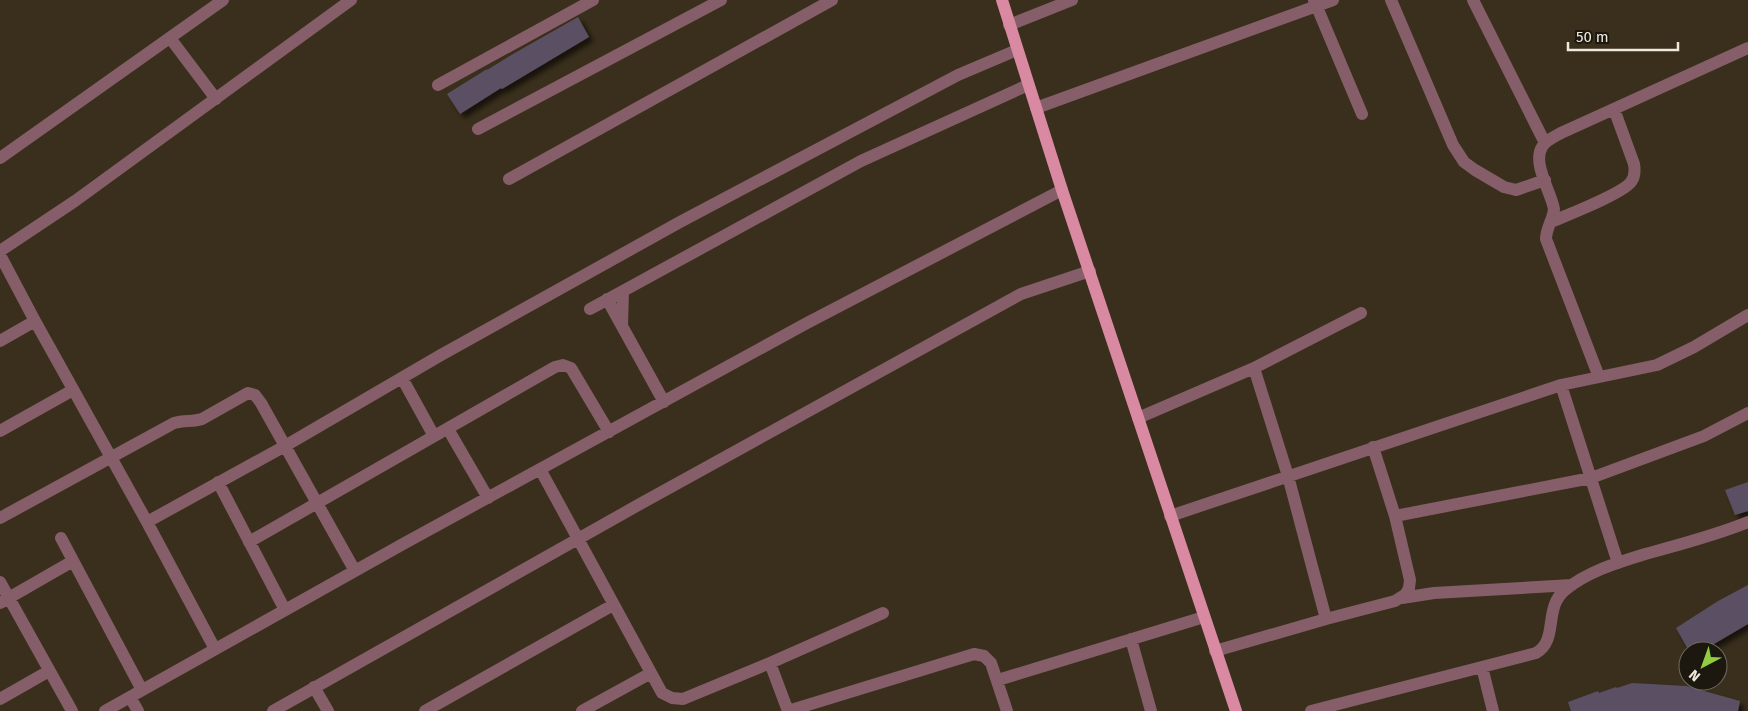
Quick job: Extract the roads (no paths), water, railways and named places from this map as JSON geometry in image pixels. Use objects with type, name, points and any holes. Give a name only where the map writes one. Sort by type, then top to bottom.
[{"type":"main road","points":[[1002,0],[1062,190],[1236,711]]},
{"type":"street","points":[[0,251],[75,201],[351,0]]},
{"type":"street","points":[[438,85],[593,0]]},
{"type":"street","points":[[478,129],[721,0]]},
{"type":"street","points":[[509,179],[832,0]]},
{"type":"street","points":[[1010,25],[1072,0]]},
{"type":"street","points":[[1036,108],[1316,3],[1333,0]]},
{"type":"street","points":[[1390,0],[1453,146],[1464,162],[1498,184],[1510,189],[1522,188],[1545,180]]},
{"type":"street","points":[[1473,0],[1546,143]]},
{"type":"street","points":[[0,158],[170,38],[218,1]]},
{"type":"street","points":[[1316,3],[1362,114]]},
{"type":"street","points":[[170,38],[216,99]]},
{"type":"street","points":[[1599,377],[1546,239],[1554,208],[1539,162],[1541,148],[1561,133],[1748,48]]},
{"type":"street","points":[[147,522],[680,222],[820,146],[958,75],[1017,50]]},
{"type":"street","points":[[590,309],[861,161],[1028,85]]},
{"type":"street","points":[[1551,222],[1617,192],[1631,182],[1635,170],[1634,164],[1614,109]]},
{"type":"street","points":[[104,711],[807,323],[1062,190]]},
{"type":"street","points":[[0,255],[34,321],[147,522],[215,649]]},
{"type":"street","points":[[273,711],[823,402],[1021,294],[1090,271]]},
{"type":"street","points":[[622,326],[623,291]]},
{"type":"street","points":[[607,299],[664,402]]},
{"type":"street","points":[[1138,418],[1254,368],[1361,313]]},
{"type":"street","points":[[1170,516],[1561,385],[1657,365],[1688,350],[1748,315]]},
{"type":"street","points":[[0,342],[34,321]]},
{"type":"street","points":[[249,542],[555,367],[563,365],[571,368],[609,432]]},
{"type":"street","points":[[1254,368],[1288,476],[1326,619]]},
{"type":"street","points":[[402,378],[434,436]]},
{"type":"street","points":[[1561,385],[1618,563]]},
{"type":"street","points":[[0,431],[74,390]]},
{"type":"street","points":[[0,518],[174,423],[183,420],[195,421],[202,419],[248,393],[255,395],[261,403],[355,571]]},
{"type":"street","points":[[1395,516],[1591,478],[1704,436],[1748,413]]},
{"type":"street","points":[[448,429],[488,498]]},
{"type":"street","points":[[1373,448],[1395,516],[1410,580],[1409,588],[1402,598]]},
{"type":"street","points":[[540,470],[651,673],[662,692],[672,698],[683,699],[770,663],[883,612]]},
{"type":"street","points":[[218,482],[285,610]]},
{"type":"street","points":[[1312,711],[1536,653],[1541,650],[1548,640],[1554,604],[1564,591],[1572,585],[1618,563],[1748,522]]},
{"type":"street","points":[[61,538],[142,690]]},
{"type":"street","points":[[4,601],[73,561]]},
{"type":"street","points":[[0,582],[4,601],[72,711]]},
{"type":"street","points":[[1215,652],[1326,619],[1395,602],[1402,598],[1434,593],[1572,585]]},
{"type":"street","points":[[424,711],[613,605]]},
{"type":"street","points":[[998,680],[1204,617]]},
{"type":"street","points":[[1131,639],[1151,711]]},
{"type":"street","points":[[770,663],[788,711],[974,654],[984,656],[991,663],[1007,711]]},
{"type":"street","points":[[1482,667],[1493,711]]},
{"type":"street","points":[[0,699],[49,671]]},
{"type":"street","points":[[582,711],[651,673]]},
{"type":"street","points":[[314,687],[328,711]]},
{"type":"street","points":[[130,697],[138,711]]}]
